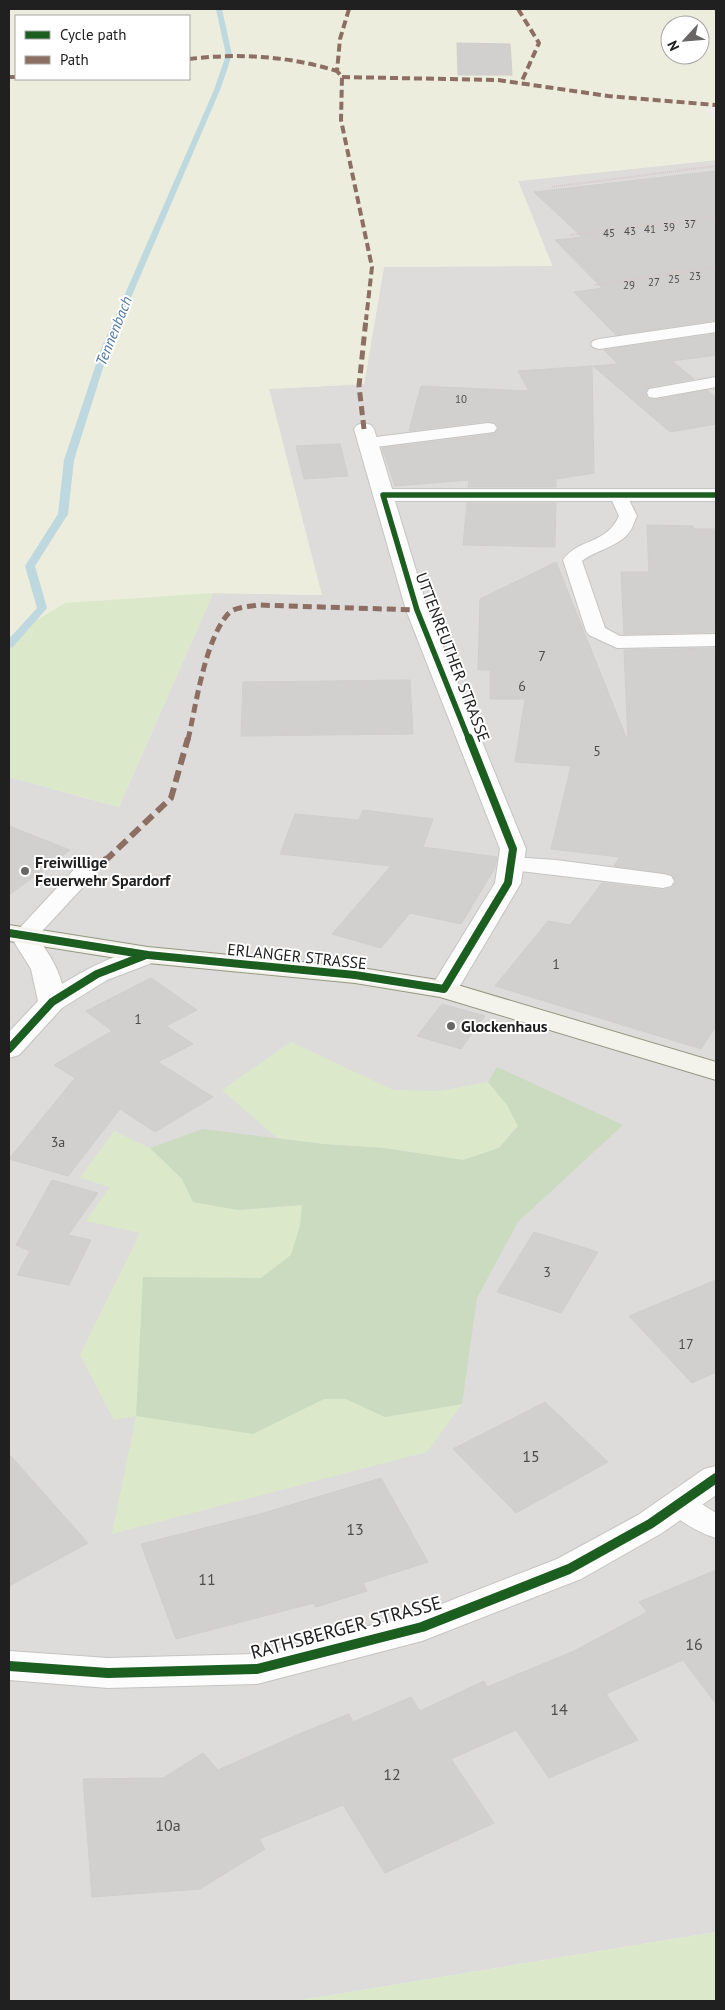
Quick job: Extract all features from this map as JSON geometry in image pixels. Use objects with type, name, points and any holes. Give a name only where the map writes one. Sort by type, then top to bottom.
[{"type":"main road","name":"ERLANGER STRASSE","points":[[16,935],[148,955],[355,975],[444,989],[716,1071]]},
{"type":"street","name":"UTTENREUTHER STRASSE","points":[[366,436],[417,610],[513,849],[508,883],[444,989]]},
{"type":"street","points":[[383,494],[716,495]]},
{"type":"street","points":[[16,935],[45,969],[52,1002]]},
{"type":"street","points":[[9,1050],[52,1002],[97,974],[148,955]]},
{"type":"street","name":"RATHSBERGER STRASSE","points":[[9,1666],[108,1674],[257,1670],[422,1627],[569,1569],[650,1524],[716,1478]]},
{"type":"lane","points":[[600,344],[716,327]]},
{"type":"lane","points":[[655,393],[716,382]]},
{"type":"lane","points":[[366,436],[488,428]]},
{"type":"lane","points":[[618,494],[628,516],[621,531],[607,542],[583,551],[572,560],[596,630],[616,642],[716,640]]},
{"type":"lane","points":[[511,864],[556,867],[663,881]]},
{"type":"lane","points":[[16,935],[88,868]]},
{"type":"lane","points":[[679,1504],[716,1527]]},
{"type":"path","points":[[552,187],[716,166]]},
{"type":"path","points":[[570,234],[716,216]]},
{"type":"path","points":[[595,285],[716,267]]},
{"type":"shaded area","points":[[716,160],[716,1932],[295,2001],[9,2001],[9,777],[119,807],[213,593],[321,595],[269,389],[364,384],[384,267],[552,265],[518,181]]},
{"type":"green space","points":[[9,9],[716,9],[716,107],[704,107],[716,122],[716,160],[518,181],[552,266],[384,267],[364,384],[269,389],[322,595],[213,593],[65,603],[9,637]]},
{"type":"green space","points":[[213,593],[119,807],[9,777],[9,637],[65,603]]},
{"type":"green space","points":[[291,1042],[393,1090],[440,1091],[488,1082],[508,1105],[518,1125],[499,1148],[463,1160],[384,1148],[323,1144],[277,1138],[222,1090]]},
{"type":"green space","points":[[497,1067],[623,1125],[518,1222],[477,1298],[462,1404],[385,1417],[346,1399],[324,1399],[253,1434],[136,1416],[143,1277],[261,1278],[291,1255],[300,1226],[302,1205],[238,1210],[193,1202],[182,1179],[150,1148],[203,1129],[323,1144],[384,1148],[463,1160],[499,1148],[518,1126],[507,1105],[488,1082]]},
{"type":"green space","points":[[114,1131],[150,1148],[182,1179],[193,1202],[238,1210],[302,1205],[300,1226],[291,1255],[261,1278],[221,1277],[253,1434],[324,1399],[346,1399],[385,1417],[462,1404],[427,1452],[112,1534],[136,1416],[114,1420],[80,1355],[140,1233],[86,1221],[110,1187],[80,1178]]},
{"type":"green space","points":[[716,1932],[716,2001],[295,2001]]},
{"type":"building","points":[[457,43],[510,44],[512,75],[458,75]]},
{"type":"building","points":[[716,171],[716,320],[616,335],[574,292],[602,288],[555,240],[582,237],[534,192]]},
{"type":"building","points":[[716,334],[716,355],[672,361],[694,379],[649,387],[645,392],[647,398],[655,400],[707,390],[716,398],[716,424],[670,432],[593,366],[618,364],[604,350]]},
{"type":"building","points":[[592,366],[594,473],[556,479],[556,487],[468,487],[469,480],[395,486],[382,448],[494,434],[499,428],[496,423],[488,421],[409,431],[421,386],[529,391],[518,371]]},
{"type":"building","points":[[340,444],[348,476],[304,479],[296,446]]},
{"type":"building","points":[[467,503],[556,503],[555,547],[463,545]]},
{"type":"building","points":[[647,525],[693,526],[694,529],[716,529],[716,632],[624,634],[621,572],[649,572]]},
{"type":"building","points":[[556,562],[628,742],[624,650],[716,648],[716,1026],[701,1049],[495,986],[548,921],[570,925],[602,883],[663,890],[671,888],[676,882],[671,874],[614,866],[620,857],[551,849],[571,766],[515,762],[525,699],[490,699],[490,670],[478,670],[480,599]]},
{"type":"building","points":[[410,680],[413,734],[241,736],[243,682]]},
{"type":"building","points":[[363,810],[433,819],[423,847],[497,857],[495,868],[461,924],[410,913],[381,948],[332,934],[391,866],[280,854],[295,814],[359,820]]},
{"type":"building","name":"Freiwillige Feuerwehr Spardorf","points":[[9,826],[70,850],[9,895]]},
{"type":"building","points":[[151,978],[197,1010],[166,1026],[193,1044],[158,1062],[213,1097],[155,1132],[120,1109],[68,1176],[9,1159],[75,1078],[54,1065],[112,1031],[86,1011]]},
{"type":"building","name":"Glockenhaus","points":[[442,1004],[485,1016],[461,1049],[417,1036]]},
{"type":"building","points":[[52,1180],[98,1193],[68,1235],[91,1240],[69,1285],[17,1275],[30,1251],[16,1245]]},
{"type":"building","points":[[534,1232],[598,1252],[561,1313],[497,1292]]},
{"type":"building","points":[[716,1280],[716,1372],[692,1383],[629,1316]]},
{"type":"building","points":[[545,1402],[608,1462],[516,1513],[453,1449]]},
{"type":"building","points":[[9,1454],[88,1543],[9,1586]]},
{"type":"building","points":[[381,1478],[428,1562],[363,1583],[367,1591],[316,1607],[314,1603],[176,1639],[141,1544],[260,1514]]},
{"type":"building","points":[[716,1570],[716,1704],[683,1660],[606,1694],[638,1740],[549,1778],[516,1730],[451,1759],[494,1823],[385,1873],[343,1805],[259,1839],[265,1849],[200,1889],[92,1897],[83,1779],[163,1778],[203,1753],[218,1770],[349,1714],[353,1722],[411,1697],[420,1711],[484,1681],[487,1687],[574,1651],[647,1612],[639,1602]]},
{"type":"waterway","name":"Tennenbach","points":[[9,645],[42,608],[30,566],[63,514],[69,460],[105,349],[217,90],[229,55],[219,9]]},
{"type":"marked path","points":[[349,9],[340,39],[337,71],[342,77],[341,120],[372,267],[359,386],[364,429]]},
{"type":"marked path","points":[[518,9],[539,43],[521,83]]},
{"type":"marked path","points":[[190,59],[264,56],[301,61],[337,71]]},
{"type":"marked path","points":[[9,77],[15,77]]},
{"type":"marked path","points":[[342,77],[498,80],[608,96],[716,105]]},
{"type":"marked path","points":[[88,868],[108,858],[171,798],[184,755],[211,643],[228,614],[234,610],[257,605],[417,610]]},
{"type":"cycle path","points":[[9,933],[148,955],[355,975],[444,989],[508,883],[513,849],[417,610],[383,495],[716,495]]},
{"type":"cycle path","points":[[9,1049],[52,1002],[97,974],[146,955]]},
{"type":"cycle path","points":[[9,1666],[108,1673],[257,1669],[422,1627],[569,1569],[650,1524],[716,1478]]},
{"type":"place","name":"Freiwillige Feuerwehr Spardorf","points":[[25,871]]},
{"type":"place","name":"Glockenhaus","points":[[451,1026]]}]
